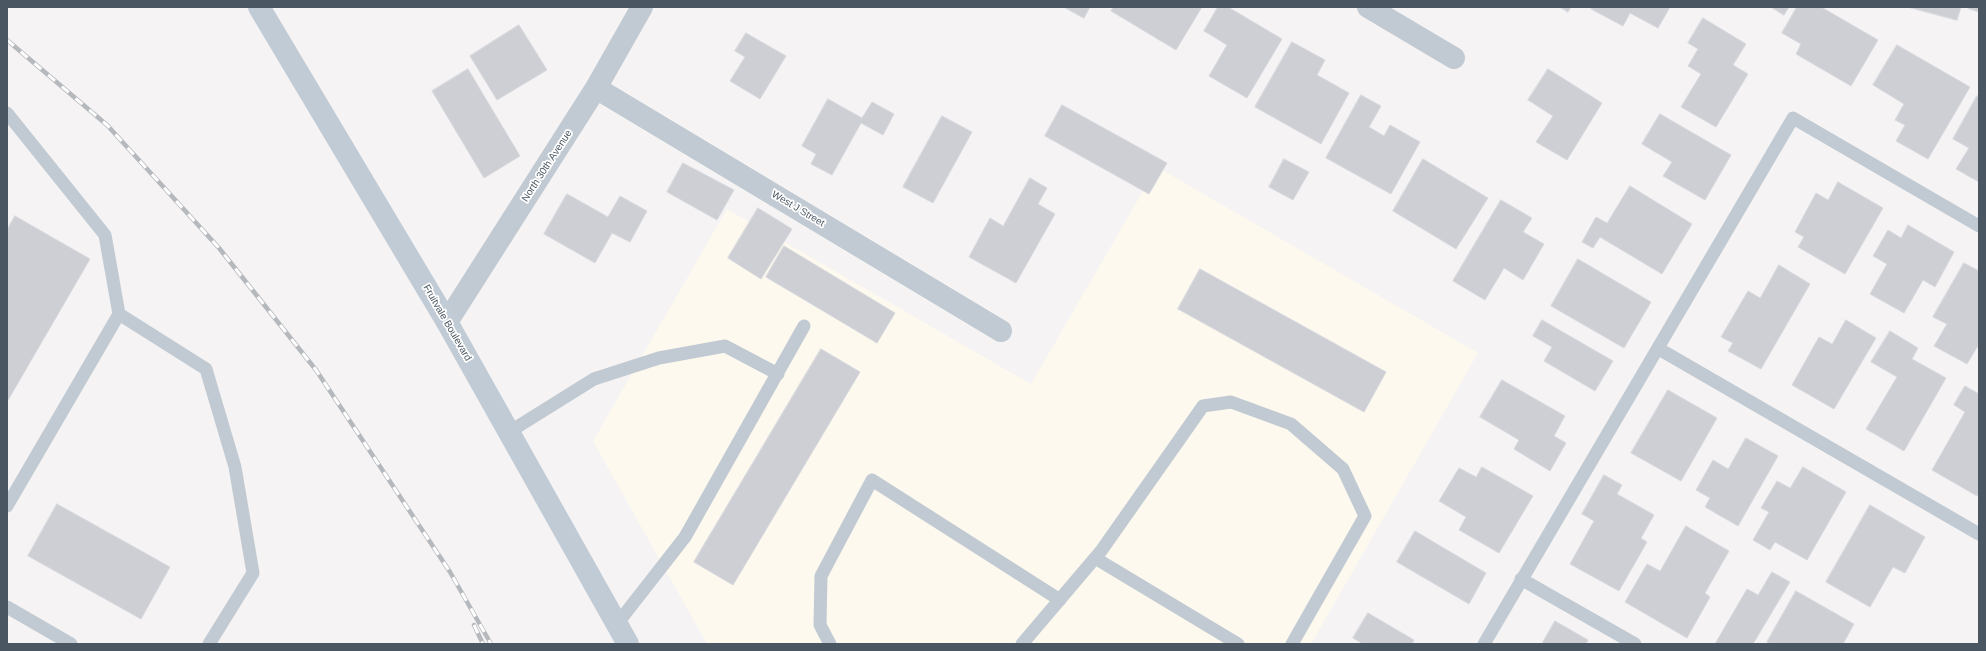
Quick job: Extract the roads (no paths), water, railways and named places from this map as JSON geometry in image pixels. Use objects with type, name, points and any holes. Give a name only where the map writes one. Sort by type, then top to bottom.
[{"type":"main road","name":"Fruitvale Boulevard","points":[[259,7],[447,322],[628,644]]},
{"type":"street","name":"North 30th Avenue","points":[[447,322],[596,88],[642,7]]},
{"type":"street","points":[[1368,7],[1454,58]]},
{"type":"street","name":"West J Street","points":[[596,88],[1001,331]]},
{"type":"lane","points":[[7,113],[105,235],[119,314],[7,506]]},
{"type":"lane","points":[[1484,644],[1521,579],[1659,349],[1793,118],[1979,226]]},
{"type":"lane","points":[[119,314],[206,369],[235,467],[253,572],[209,644]]},
{"type":"lane","points":[[617,624],[685,537],[804,326]]},
{"type":"lane","points":[[509,432],[594,379],[659,358],[725,346],[778,374]]},
{"type":"lane","points":[[1659,349],[1979,534]]},
{"type":"lane","points":[[1022,644],[1095,558],[1204,406],[1231,402],[1291,424],[1343,469],[1365,516],[1292,644]]},
{"type":"lane","points":[[830,644],[820,624],[821,576],[872,480],[1060,600]]},
{"type":"lane","points":[[1095,558],[1238,644]]},
{"type":"lane","points":[[1521,579],[1635,644]]},
{"type":"lane","points":[[7,607],[71,644]]},
{"type":"railway","points":[[7,40],[107,125],[219,248],[316,370],[450,572],[491,644]]},
{"type":"railway","points":[[474,625],[483,644]]}]
